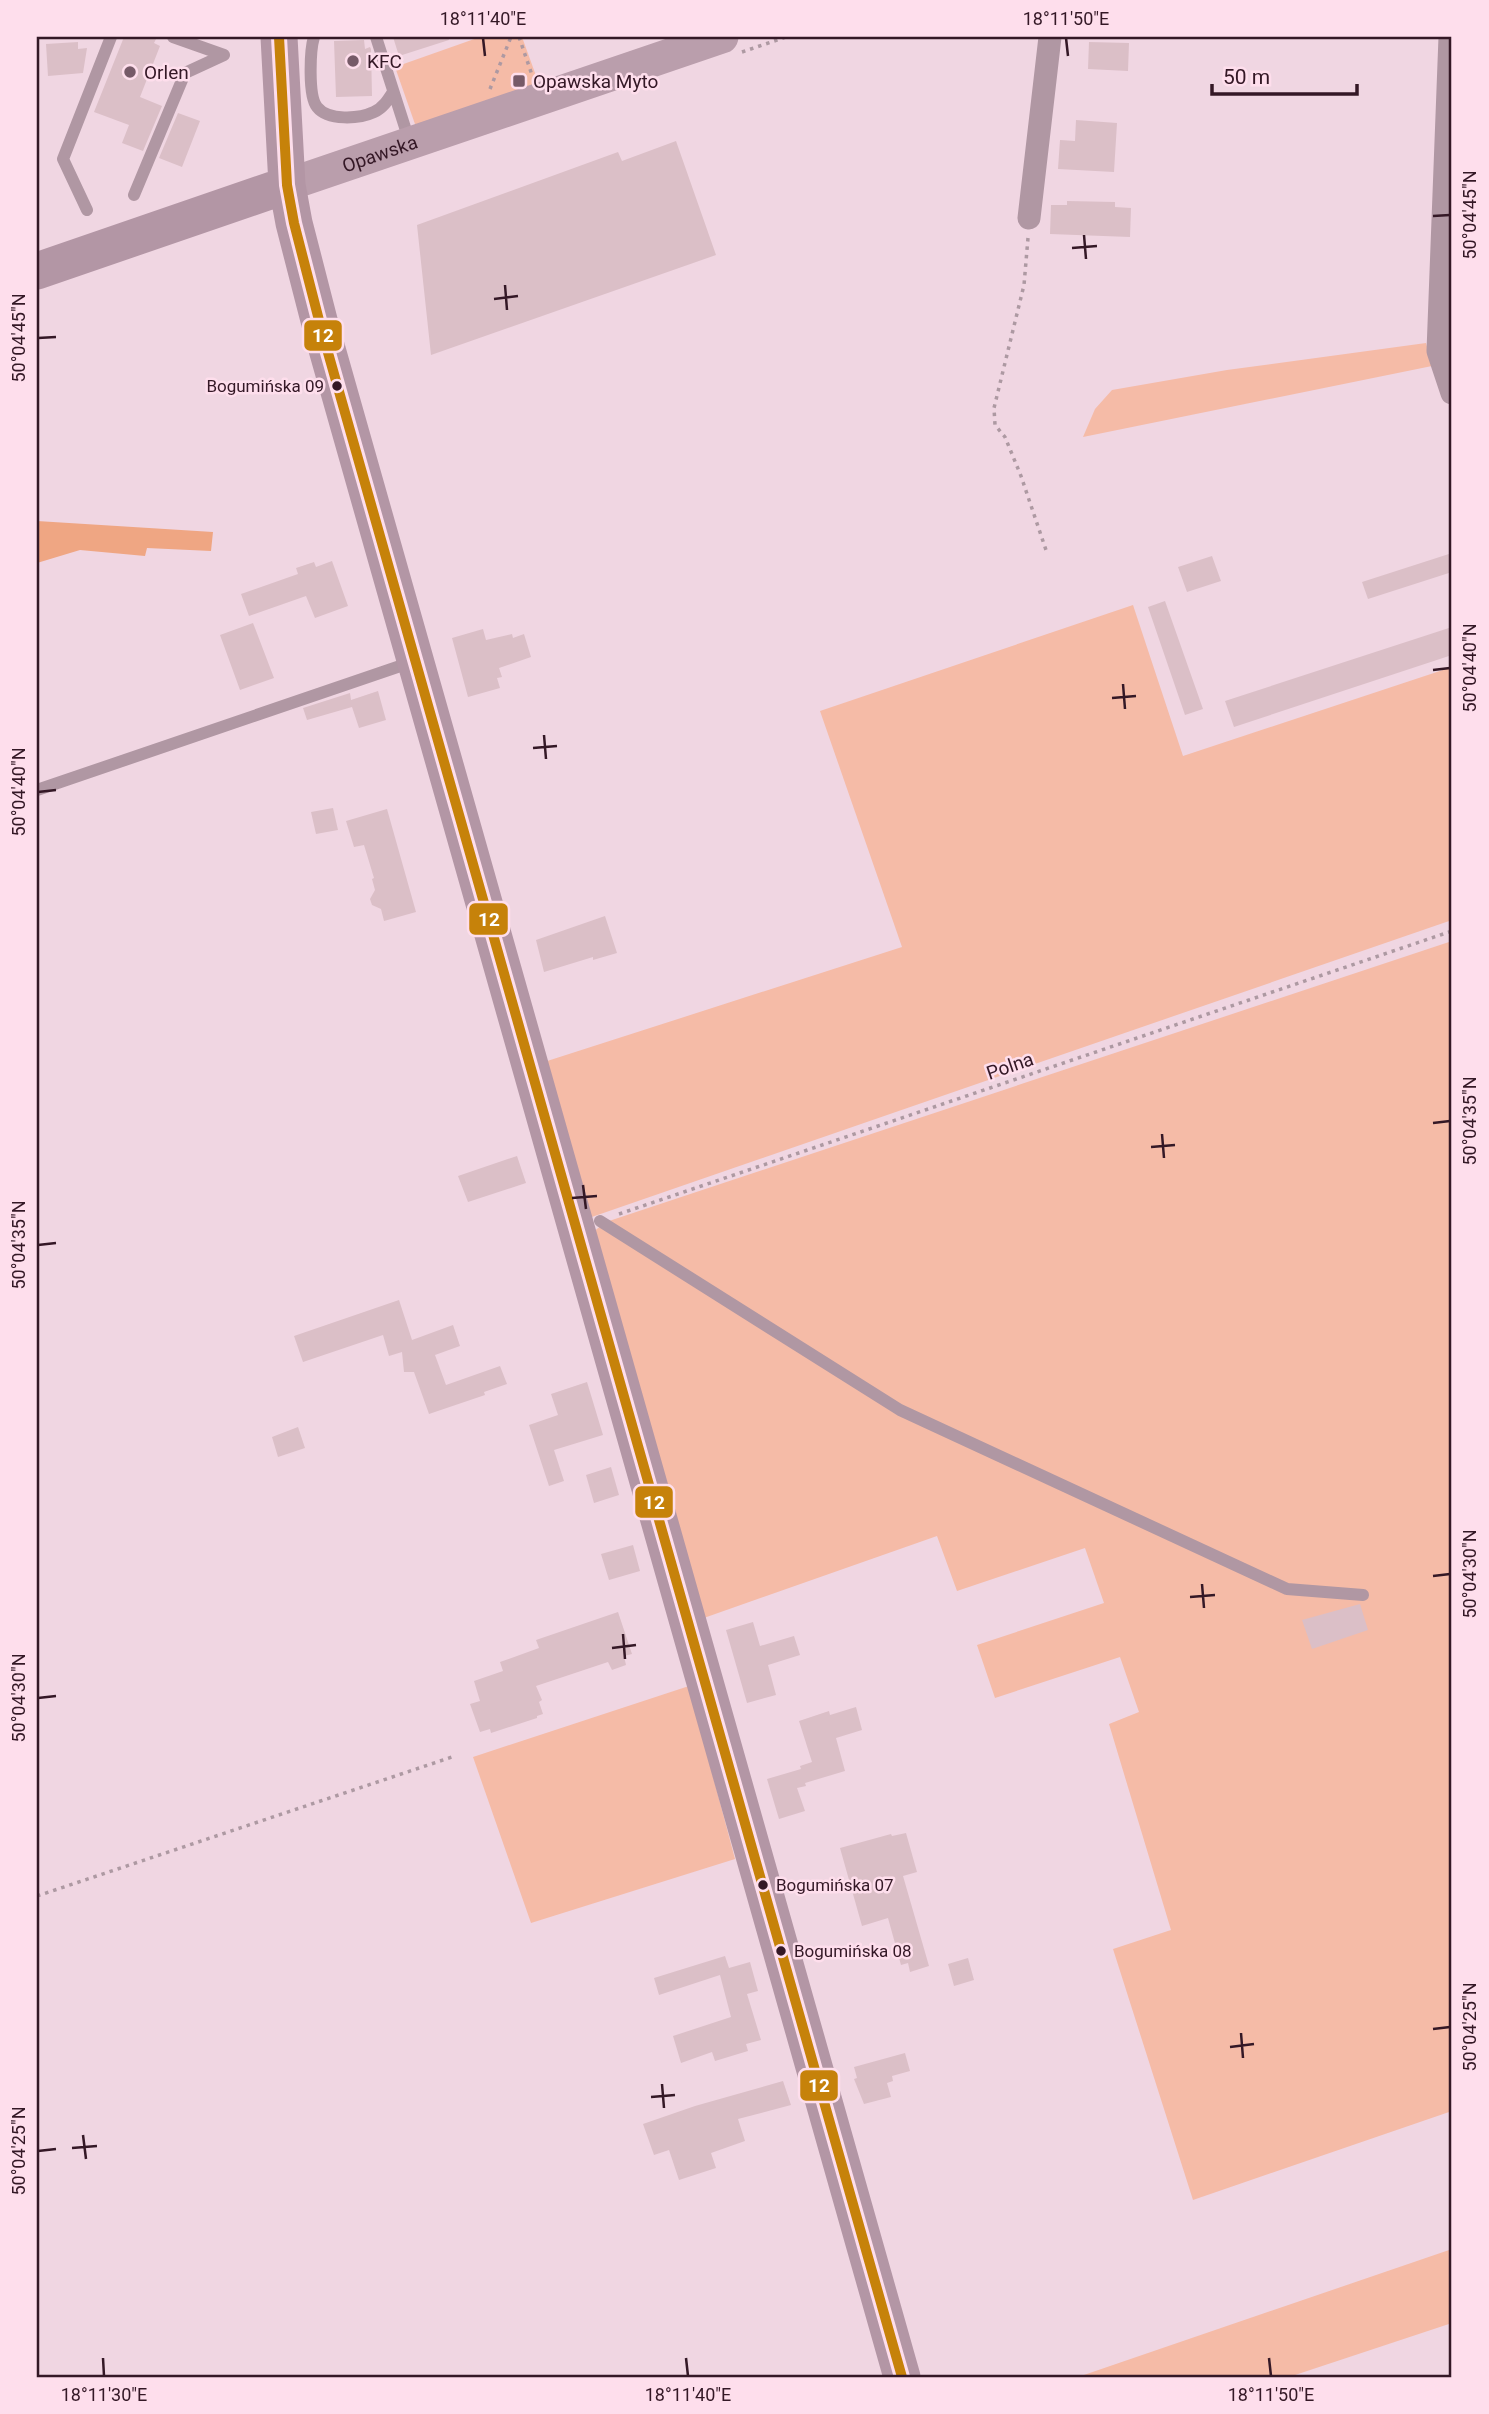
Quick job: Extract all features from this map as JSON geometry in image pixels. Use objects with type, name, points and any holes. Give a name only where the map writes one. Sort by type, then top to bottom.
[{"type":"main road","points":[[279,37],[287,186],[321,328],[902,2377]]},
{"type":"main road","name":"Opawska","points":[[37,271],[722,37]]},
{"type":"street","points":[[1029,218],[1050,37]]},
{"type":"street","points":[[1450,37],[1438,351],[1452,393]]},
{"type":"lane","points":[[87,211],[63,159],[111,37]]},
{"type":"lane","points":[[134,195],[185,73],[224,55],[173,37]]},
{"type":"lane","points":[[314,37],[311,60],[312,90],[314,104],[325,115],[340,117],[373,113],[382,107],[393,92]]},
{"type":"lane","points":[[376,37],[410,143]]},
{"type":"lane","points":[[37,790],[416,661]]},
{"type":"lane","points":[[600,1221],[900,1410],[1287,1590],[1363,1595]]},
{"type":"path","points":[[477,120],[511,37]]},
{"type":"path","points":[[519,37],[540,98]]},
{"type":"path","points":[[1029,218],[1024,285],[994,408],[995,425],[1005,437],[1021,476],[1046,550]]},
{"type":"path","name":"Polna","points":[[600,1221],[1452,931]]},
{"type":"path","points":[[37,1896],[452,1757]]},
{"type":"shaded area","points":[[480,37],[522,37],[539,84],[416,127],[395,67]]},
{"type":"shaded area","points":[[1426,343],[1432,366],[1083,437],[1095,409],[1112,390],[1227,370]]},
{"type":"shaded area","points":[[37,521],[213,532],[211,551],[147,548],[145,556],[80,550],[37,563]]},
{"type":"shaded area","points":[[1133,605],[1183,756],[1452,667],[1452,920],[586,1219],[541,1063],[902,947],[820,711]]},
{"type":"shaded area","points":[[1452,941],[1452,2111],[1193,2200],[1113,1949],[1171,1930],[1109,1724],[1139,1712],[1120,1657],[995,1698],[977,1645],[1104,1603],[1085,1548],[957,1591],[937,1536],[701,1619],[593,1232],[606,1222]]},
{"type":"shaded area","points":[[689,1686],[735,1859],[531,1923],[473,1757]]},
{"type":"shaded area","points":[[1452,2249],[1452,2323],[1289,2377],[1078,2377]]},
{"type":"building","name":"Orlen","points":[[124,37],[157,37],[154,43],[160,46],[140,97],[162,106],[143,151],[122,143],[129,125],[94,112]]},
{"type":"building","points":[[393,37],[448,37],[449,40],[399,56]]},
{"type":"building","name":"KFC","points":[[364,40],[365,49],[371,49],[372,96],[336,97],[334,41]]},
{"type":"building","points":[[78,42],[78,49],[87,48],[83,73],[48,76],[46,44]]},
{"type":"building","points":[[1089,42],[1129,43],[1128,71],[1088,69]]},
{"type":"building","points":[[178,113],[200,121],[182,167],[159,158]]},
{"type":"building","points":[[1076,120],[1117,123],[1114,172],[1058,169],[1060,140],[1075,141]]},
{"type":"building","points":[[676,141],[716,255],[431,355],[417,225],[618,152],[622,161]]},
{"type":"building","points":[[1067,201],[1115,202],[1115,207],[1131,208],[1130,237],[1050,234],[1051,205],[1067,205]]},
{"type":"building","points":[[1452,553],[1452,572],[1368,599],[1362,582]]},
{"type":"building","points":[[1212,556],[1221,581],[1187,592],[1178,567]]},
{"type":"building","points":[[332,561],[348,606],[315,618],[306,596],[249,616],[241,594],[298,574],[296,568],[314,562],[316,567]]},
{"type":"building","points":[[1165,601],[1203,709],[1185,715],[1148,607]]},
{"type":"building","points":[[253,623],[274,678],[240,690],[220,635]]},
{"type":"building","points":[[1452,627],[1452,655],[1234,727],[1225,701]]},
{"type":"building","points":[[483,629],[486,640],[512,634],[513,638],[524,634],[531,657],[499,668],[502,677],[497,678],[500,688],[468,697],[452,638]]},
{"type":"building","points":[[378,691],[386,720],[359,728],[352,707],[307,720],[303,708],[350,693],[351,700]]},
{"type":"building","points":[[333,808],[338,830],[316,834],[311,812]]},
{"type":"building","points":[[387,809],[416,912],[384,921],[381,909],[372,905],[370,899],[375,890],[374,878],[364,845],[354,847],[346,821]]},
{"type":"building","points":[[605,916],[617,953],[593,960],[593,957],[544,972],[536,940]]},
{"type":"building","points":[[517,1156],[526,1183],[468,1202],[458,1176]]},
{"type":"building","points":[[399,1300],[412,1340],[453,1325],[460,1346],[435,1355],[446,1385],[500,1366],[507,1384],[484,1392],[485,1395],[429,1414],[414,1372],[404,1372],[402,1352],[389,1356],[383,1335],[303,1362],[294,1336]]},
{"type":"building","points":[[587,1382],[603,1435],[554,1450],[564,1481],[549,1486],[529,1425],[558,1415],[551,1394]]},
{"type":"building","points":[[298,1427],[305,1448],[278,1457],[272,1437]]},
{"type":"building","points":[[611,1467],[619,1495],[594,1503],[586,1475]]},
{"type":"building","points":[[633,1545],[640,1571],[609,1580],[601,1554]]},
{"type":"building","points":[[1360,1604],[1368,1630],[1312,1649],[1302,1620]]},
{"type":"building","points":[[618,1612],[632,1654],[624,1656],[626,1665],[612,1670],[608,1662],[536,1686],[542,1700],[539,1702],[543,1714],[491,1733],[490,1729],[480,1732],[470,1704],[480,1701],[474,1681],[503,1671],[500,1662],[539,1648],[536,1640]]},
{"type":"building","points":[[753,1622],[760,1646],[794,1636],[800,1655],[768,1665],[776,1695],[747,1703],[726,1630]]},
{"type":"building","points":[[856,1707],[862,1730],[836,1738],[845,1771],[797,1788],[805,1811],[779,1819],[767,1779],[801,1769],[800,1766],[812,1762],[799,1721],[829,1711],[830,1715]]},
{"type":"building","points":[[906,1833],[917,1872],[903,1876],[929,1966],[910,1972],[908,1963],[901,1965],[888,1918],[862,1926],[840,1848],[891,1834]]},
{"type":"building","points":[[725,1956],[729,1968],[750,1962],[758,1991],[747,1994],[761,2040],[746,2044],[748,2051],[715,2061],[712,2052],[681,2063],[673,2036],[731,2017],[720,1975],[659,1995],[654,1978]]},
{"type":"building","points":[[968,1958],[974,1980],[954,1986],[948,1964]]},
{"type":"building","points":[[905,2053],[910,2071],[892,2076],[893,2081],[887,2083],[891,2097],[864,2104],[854,2079],[857,2078],[854,2067]]},
{"type":"building","points":[[783,2081],[791,2105],[738,2119],[745,2141],[711,2153],[716,2168],[679,2180],[669,2150],[654,2155],[643,2124]]},
{"type":"transit line","name":"12","points":[[279,37],[287,185],[321,328],[902,2377]]},
{"type":"place","name":"KFC","points":[[353,61]]},
{"type":"place","name":"Orlen","points":[[130,72]]},
{"type":"place","name":"Opawska Myto","points":[[519,81]]},
{"type":"place","name":"Bogumińska 09","points":[[337,386]]},
{"type":"place","name":"Bogumińska 07","points":[[763,1885]]},
{"type":"place","name":"Bogumińska 08","points":[[781,1951]]}]
